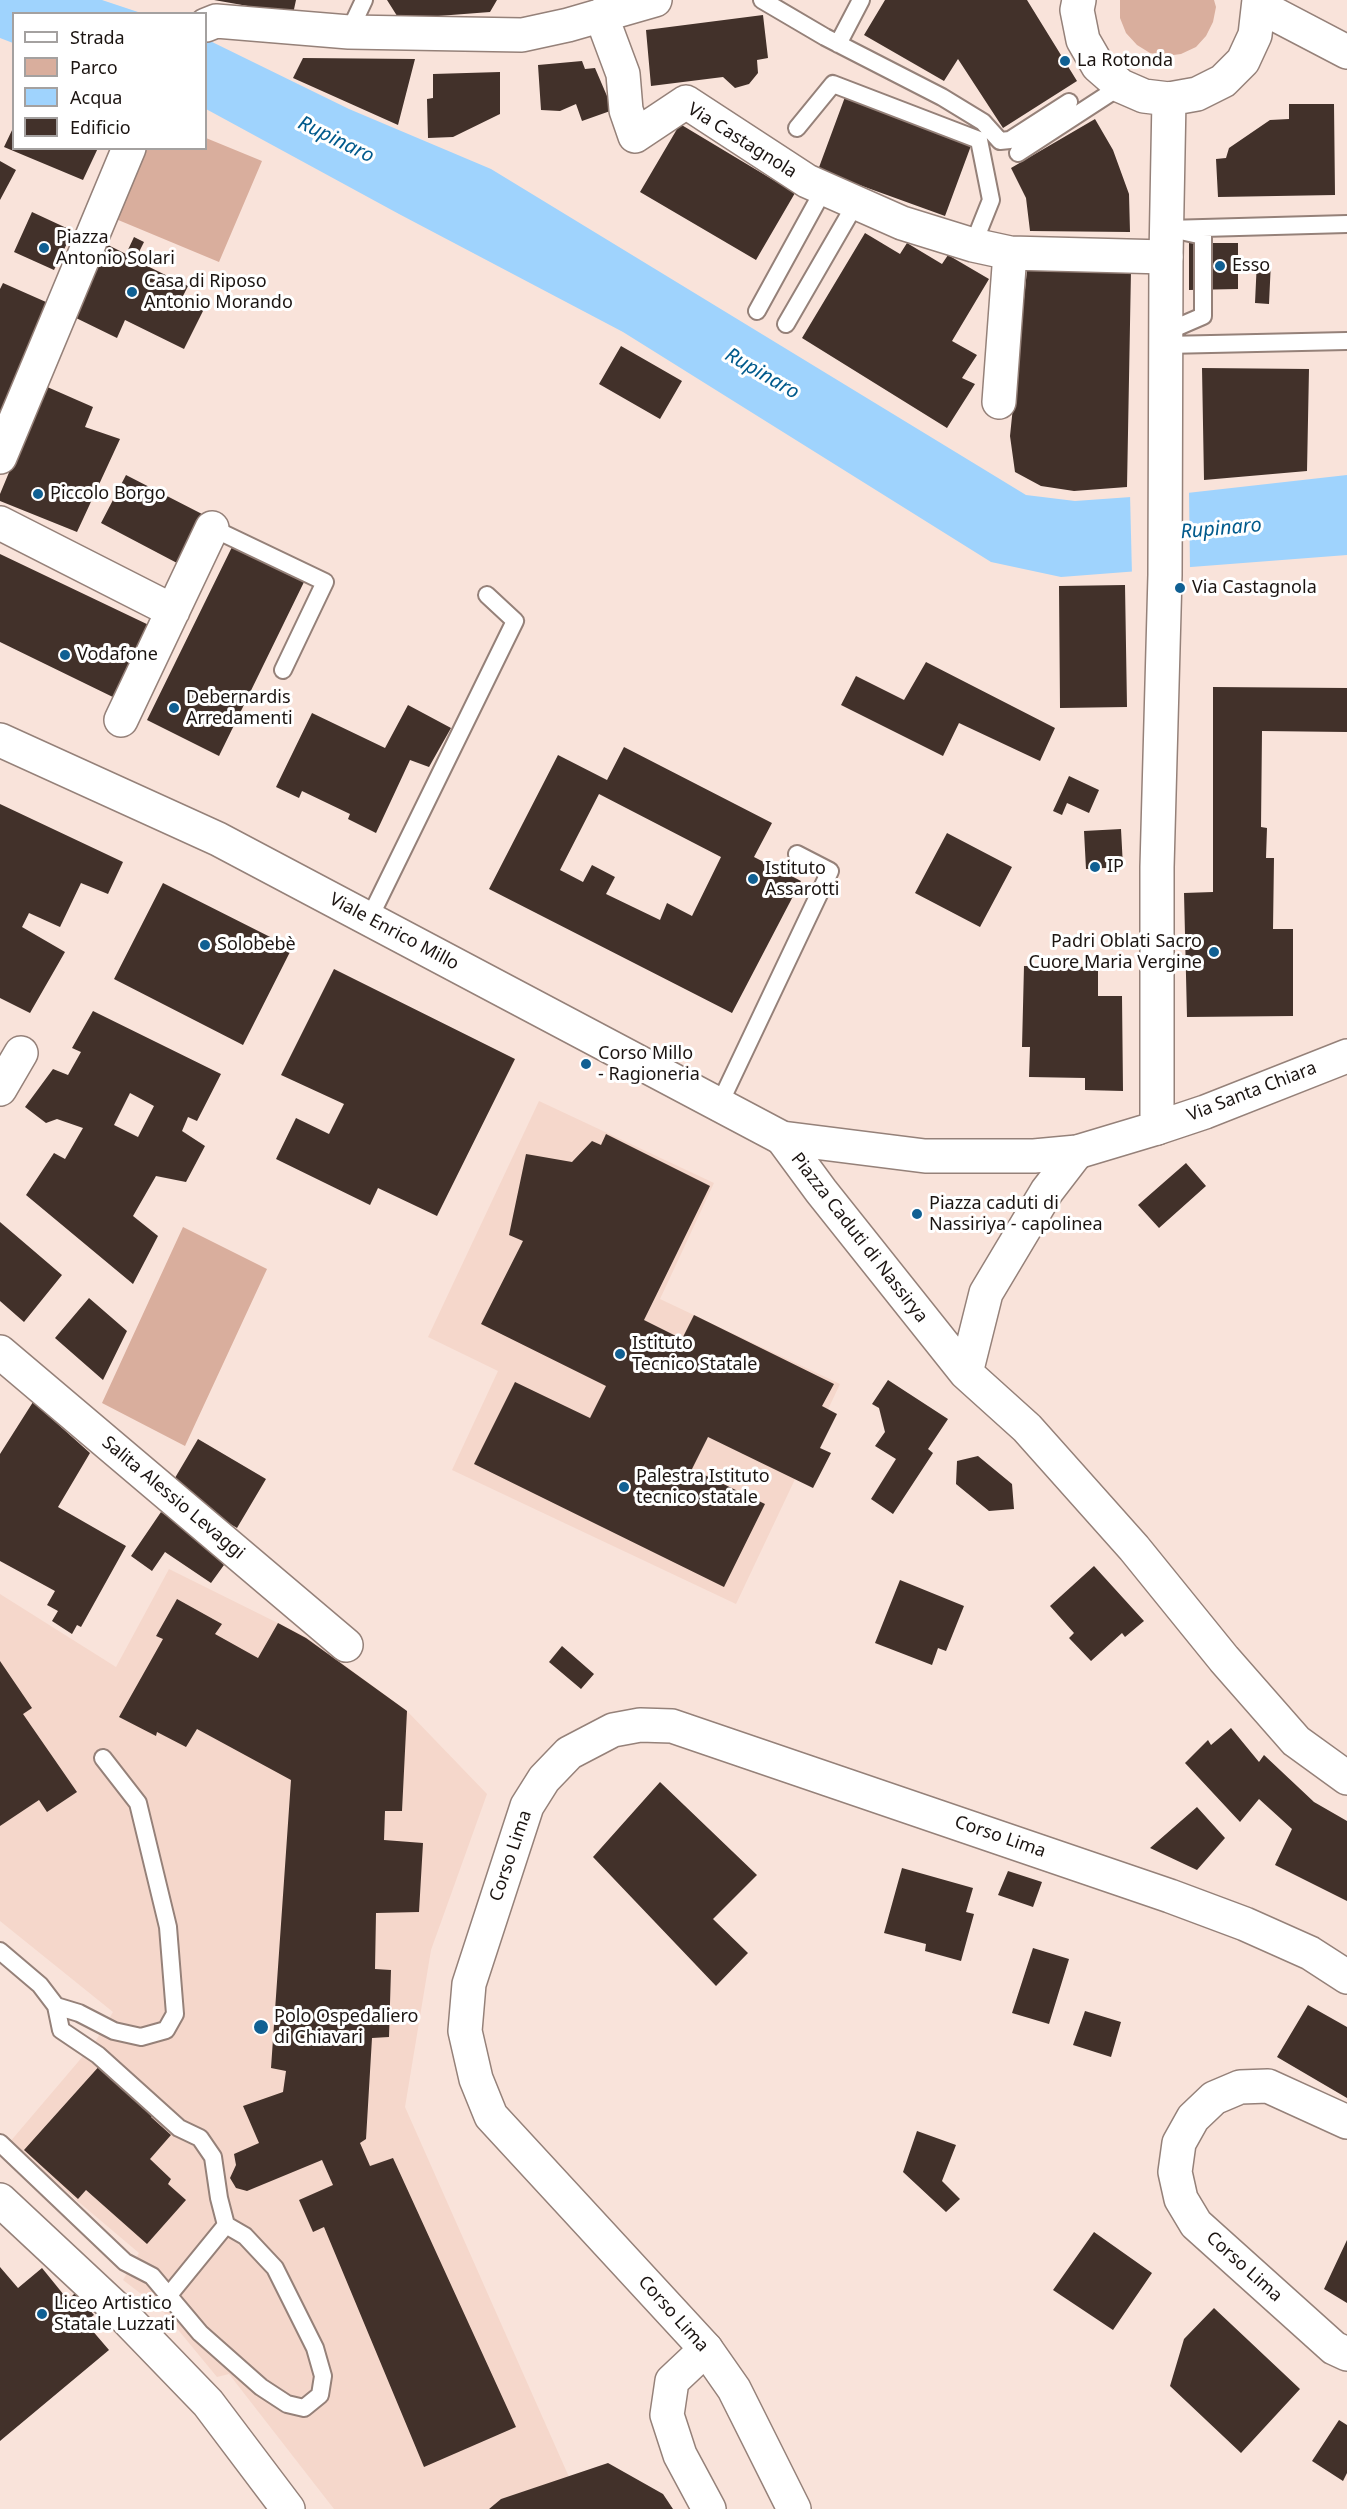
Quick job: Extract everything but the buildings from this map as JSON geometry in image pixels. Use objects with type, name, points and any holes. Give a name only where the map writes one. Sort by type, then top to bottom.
[{"type":"street","points":[[207,25],[216,21],[349,32],[522,35],[655,0]]},
{"type":"street","points":[[1079,0],[1077,10],[1083,40],[1098,66],[1121,86],[1144,96],[1169,99],[1197,94],[1223,81],[1243,61],[1255,35],[1259,3],[1347,52]]},
{"type":"street","name":"Via Castagnola","points":[[601,15],[623,74],[626,110],[635,136],[686,102],[807,181],[902,223],[973,244],[1010,253],[1166,243]]},
{"type":"street","points":[[1157,1128],[1157,867],[1166,575],[1166,243],[1169,99]]},
{"type":"street","points":[[0,457],[7,421],[66,304],[128,150]]},
{"type":"street","points":[[999,402],[1010,253]]},
{"type":"street","points":[[0,523],[173,610]]},
{"type":"street","points":[[121,720],[213,528]]},
{"type":"street","name":"Viale Enrico Millo","points":[[0,740],[218,839],[782,1138]]},
{"type":"street","points":[[0,1089],[21,1053]]},
{"type":"street","name":"Via Santa Chiara","points":[[1157,1128],[1205,1112],[1347,1056]]},
{"type":"street","name":"Piazza Caduti di Nassirya","points":[[782,1138],[924,1156],[1034,1156],[1077,1152],[1157,1128]]},
{"type":"street","name":"Piazza Caduti di Nassirya","points":[[782,1138],[821,1191],[966,1373]]},
{"type":"street","points":[[1077,1152],[1047,1191],[986,1293],[966,1373],[1028,1428],[1134,1548],[1224,1659],[1296,1741],[1347,1778]]},
{"type":"street","name":"Salita Alessio Levaggi","points":[[0,1352],[346,1645]]},
{"type":"street","name":"Corso Lima","points":[[794,2509],[734,2389],[706,2349],[491,2116],[476,2079],[465,2031],[469,1984],[527,1806],[544,1779],[569,1754],[613,1730],[640,1725],[672,1726],[1170,1896],[1245,1924],[1310,1953],[1347,1977]]},
{"type":"street","name":"Corso Lima","points":[[1347,2122],[1268,2086],[1240,2087],[1214,2098],[1193,2118],[1179,2143],[1175,2172],[1181,2199],[1196,2224],[1334,2348],[1347,2354]]},
{"type":"street","points":[[0,2200],[121,2313],[208,2403],[288,2509]]},
{"type":"street","points":[[706,2349],[672,2381],[667,2415],[680,2455],[709,2509]]},
{"type":"lane","points":[[349,32],[364,0]]},
{"type":"lane","points":[[762,0],[838,44],[942,97],[983,122],[1000,141],[1010,140],[1069,102]]},
{"type":"lane","points":[[838,44],[861,0]]},
{"type":"lane","points":[[797,128],[833,84],[979,140],[991,200],[973,244]]},
{"type":"lane","points":[[1018,153],[1121,86]]},
{"type":"lane","points":[[757,311],[824,189]]},
{"type":"lane","points":[[786,324],[856,203]]},
{"type":"lane","points":[[1166,243],[1347,224]]},
{"type":"lane","points":[[1166,243],[1203,236],[1203,316],[1166,339]]},
{"type":"lane","points":[[1166,339],[1347,341]]},
{"type":"lane","points":[[213,528],[325,582],[283,670]]},
{"type":"lane","points":[[369,919],[515,621],[487,596]]},
{"type":"lane","points":[[719,1105],[830,871],[797,854]]},
{"type":"lane","points":[[56,2006],[79,2013],[114,2031],[141,2037],[166,2030],[175,2014],[168,1927],[138,1803],[103,1758]]},
{"type":"lane","points":[[0,1951],[40,1985],[56,2006],[61,2030],[98,2055],[179,2128],[200,2138],[213,2157],[219,2198],[226,2225],[245,2236],[276,2268],[315,2348],[323,2376],[320,2395],[304,2408],[287,2404],[261,2387],[200,2333],[152,2276],[125,2262],[0,2143]]},
{"type":"lane","points":[[169,2295],[226,2225]]},
{"type":"shaded area","name":"Istituto Tecnico Statale","points":[[539,1101],[714,1183],[660,1299],[840,1384],[736,1604],[452,1470],[498,1371],[428,1337]]},
{"type":"shaded area","name":"Polo Ospedaliero di Chiavari","points":[[169,1569],[306,1637],[407,1711],[487,1794],[431,1950],[405,2107],[569,2477],[501,2499],[489,2509],[334,2509],[229,2374],[217,2377],[151,2297],[140,2293],[123,2280],[139,2253],[9,2143],[95,2042],[113,2012],[0,1921],[0,1594],[116,1667]]},
{"type":"green space","points":[[1120,0],[1214,0],[1216,7],[1213,22],[1206,36],[1196,47],[1181,54],[1166,56],[1150,53],[1137,45],[1126,33],[1120,18]]},
{"type":"green space","points":[[207,138],[262,161],[219,262],[111,217],[141,150],[207,150]]},
{"type":"green space","points":[[183,1227],[267,1269],[185,1446],[102,1403]]},
{"type":"water","points":[[0,0],[102,0],[138,12],[12,12],[12,43],[0,38]]},
{"type":"water","name":"Rupinaro","points":[[207,39],[349,109],[491,169],[1026,495],[1075,501],[1187,493],[1347,475],[1347,555],[1061,577],[991,562],[623,332],[207,110]]},
{"type":"pier","points":[[1189,490],[1190,570],[1132,575],[1130,494]]},
{"type":"place","name":"La Rotonda","points":[[1065,61]]},
{"type":"place","name":"Piazza Antonio Solari","points":[[44,248]]},
{"type":"place","name":"Esso","points":[[1220,266]]},
{"type":"place","name":"Casa di Riposo Antonio Morando","points":[[132,292]]},
{"type":"place","name":"Piccolo Borgo","points":[[38,494]]},
{"type":"place","name":"Via Castagnola","points":[[1180,588]]},
{"type":"place","name":"Vodafone","points":[[65,655]]},
{"type":"place","name":"Debernardis Arredamenti","points":[[174,708]]},
{"type":"place","name":"IP","points":[[1095,867]]},
{"type":"place","name":"Istituto Assarotti","points":[[753,879]]},
{"type":"place","name":"Solobebè","points":[[205,945]]},
{"type":"place","name":"Padri Oblati Sacro Cuore Maria Vergine","points":[[1214,952]]},
{"type":"place","name":"Corso Millo - Ragioneria","points":[[586,1064]]},
{"type":"place","name":"Piazza caduti di Nassiriya - capolinea","points":[[917,1214]]},
{"type":"place","name":"Istituto Tecnico Statale","points":[[620,1354]]},
{"type":"place","name":"Palestra Istituto tecnico statale","points":[[624,1487]]},
{"type":"place","name":"Polo Ospedaliero di Chiavari","points":[[261,2027]]},
{"type":"place","name":"Liceo Artistico Statale Luzzati","points":[[42,2314]]}]
